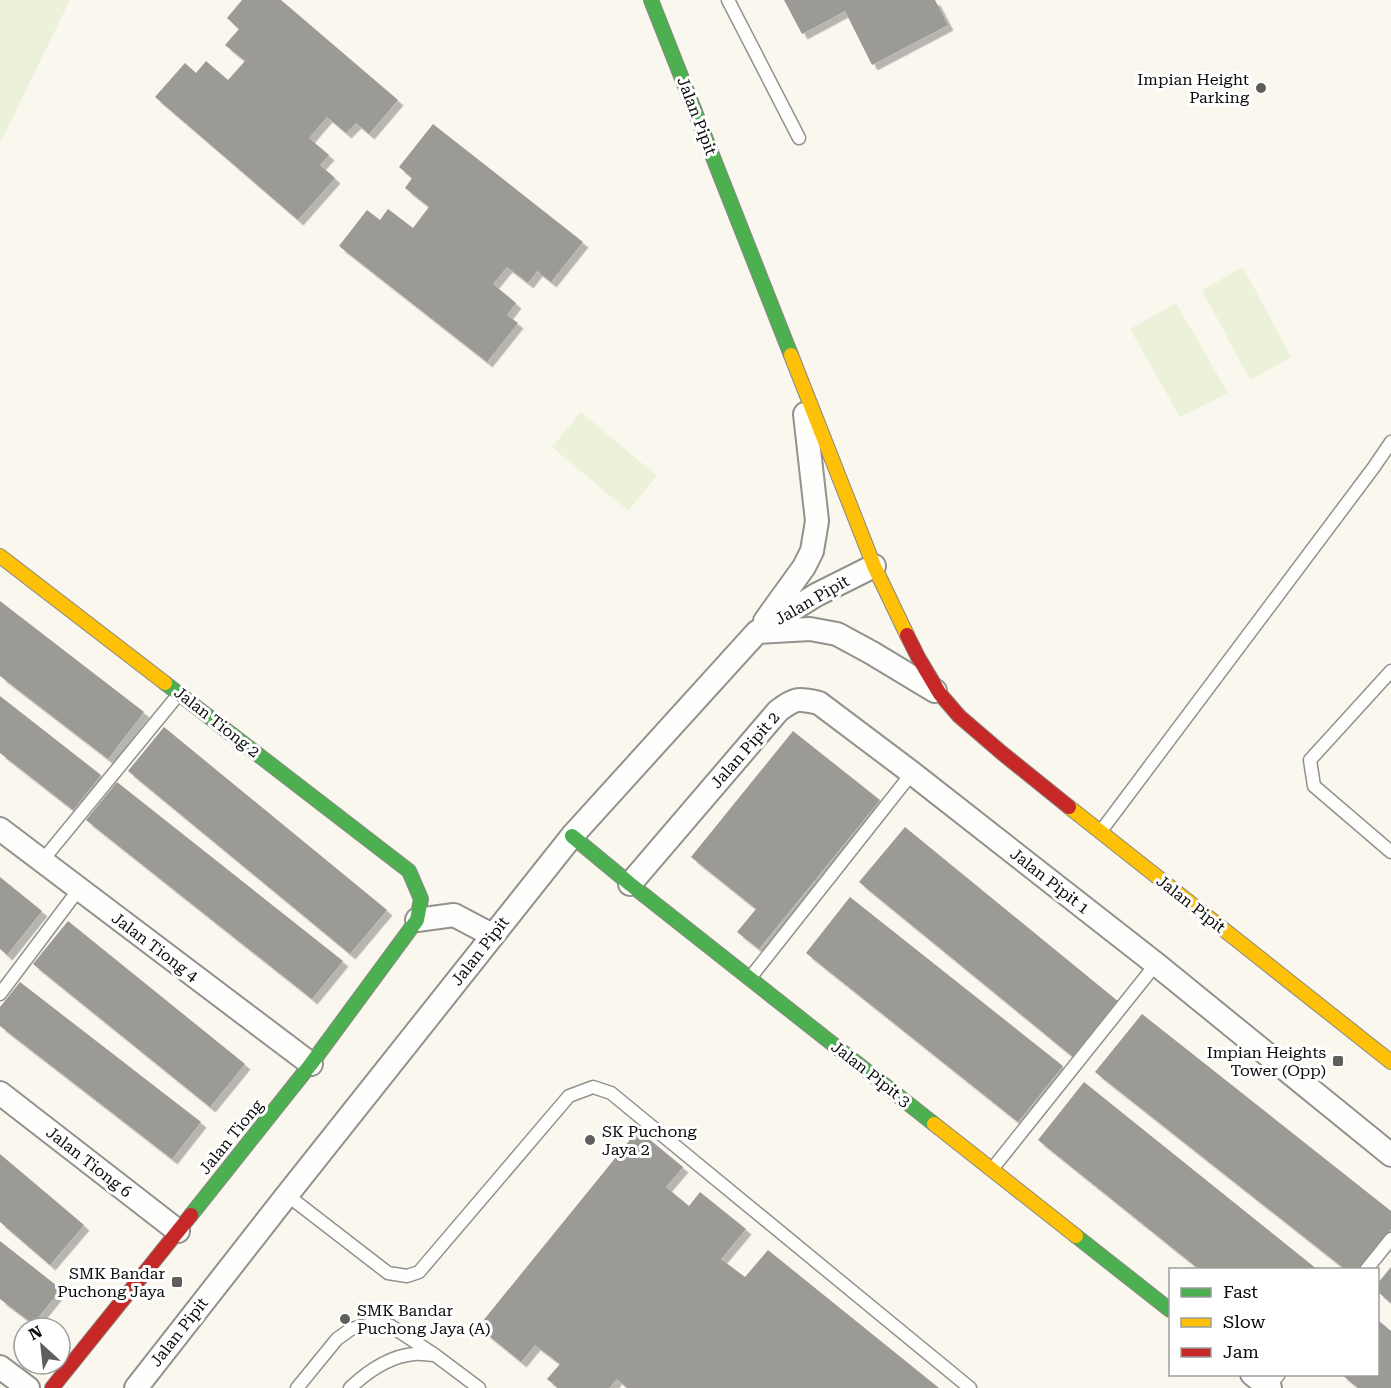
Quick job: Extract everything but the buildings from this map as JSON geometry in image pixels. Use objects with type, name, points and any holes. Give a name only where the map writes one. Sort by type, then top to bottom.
[{"type":"street","name":"Jalan Pipit","points":[[651,0],[874,566],[918,657],[940,694],[959,716],[1002,753],[1391,1062]]},
{"type":"street","points":[[757,632],[804,567],[812,551],[817,521],[802,384]]},
{"type":"street","name":"Jalan Tiong 2","points":[[0,556],[409,871],[419,910]]},
{"type":"street","name":"Jalan Pipit","points":[[136,1388],[572,836],[757,632],[816,594],[874,566]]},
{"type":"street","points":[[757,632],[810,629],[837,634],[940,694]]},
{"type":"street","name":"Jalan Pipit 2","points":[[630,884],[778,711],[790,702],[801,699],[819,703],[912,773]]},
{"type":"street","name":"Jalan Pipit 1","points":[[912,773],[1156,964],[1391,1155]]},
{"type":"street","name":"Jalan Tiong 4","points":[[0,830],[311,1064]]},
{"type":"street","name":"Jalan Pipit 3","points":[[572,836],[1169,1309]]},
{"type":"street","points":[[419,910],[454,915],[492,936]]},
{"type":"street","name":"Jalan Tiong","points":[[52,1388],[311,1064],[419,910]]},
{"type":"street","name":"Jalan Tiong 6","points":[[0,1093],[178,1231]]},
{"type":"street","points":[[0,1367],[28,1388]]},
{"type":"lane","points":[[728,0],[799,138]]},
{"type":"lane","points":[[1100,832],[1391,442]]},
{"type":"lane","points":[[1391,671],[1310,760],[1314,786],[1391,852]]},
{"type":"lane","points":[[42,861],[179,693]]},
{"type":"lane","points":[[749,978],[912,773]]},
{"type":"lane","points":[[0,994],[79,889]]},
{"type":"lane","points":[[992,1169],[1156,964]]},
{"type":"lane","points":[[287,1195],[388,1273],[407,1276],[419,1272],[569,1096],[593,1087],[611,1093],[970,1388]]},
{"type":"lane","points":[[1367,1268],[1391,1239]]},
{"type":"lane","points":[[297,1388],[337,1339],[351,1329],[379,1322],[391,1326],[435,1355],[479,1388]]},
{"type":"lane","points":[[350,1388],[375,1368],[394,1359],[414,1354],[435,1355]]},
{"type":"green space","points":[[0,0],[70,0],[0,143]]},
{"type":"green space","points":[[1243,267],[1291,357],[1250,380],[1202,290]]},
{"type":"green space","points":[[1176,303],[1228,393],[1180,417],[1130,329]]},
{"type":"green space","points":[[581,412],[657,476],[628,511],[552,447]]},
{"type":"traffic: fast","points":[[651,0],[791,355]]},
{"type":"traffic: fast","points":[[165,683],[409,871],[421,899],[417,920],[311,1064],[191,1215]]},
{"type":"traffic: fast","points":[[572,836],[934,1124]]},
{"type":"traffic: fast","points":[[1076,1236],[1169,1309]]},
{"type":"traffic: slow","points":[[791,355],[874,566],[907,635]]},
{"type":"traffic: slow","points":[[0,556],[165,683]]},
{"type":"traffic: slow","points":[[1069,807],[1391,1062]]},
{"type":"traffic: slow","points":[[934,1124],[1076,1236]]},
{"type":"traffic: jam","points":[[907,635],[940,694],[959,716],[1069,807]]},
{"type":"traffic: jam","points":[[52,1388],[191,1215]]},
{"type":"place","name":"Impian Height Parking","points":[[1261,88]]},
{"type":"place","name":"Impian Heights Tower (Opp)","points":[[1338,1061]]},
{"type":"place","name":"SK Puchong Jaya 2","points":[[590,1140]]},
{"type":"place","name":"SMK Bandar Puchong Jaya","points":[[177,1282]]},
{"type":"place","name":"SMK Bandar Puchong Jaya (A)","points":[[345,1319]]}]
